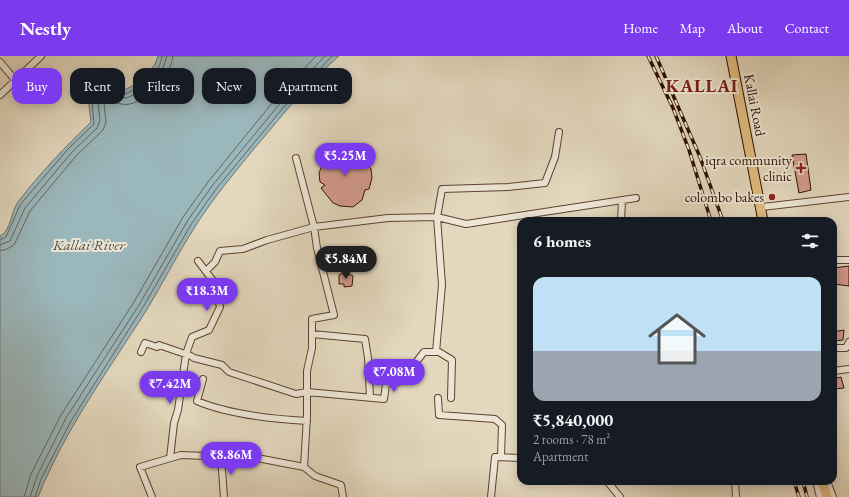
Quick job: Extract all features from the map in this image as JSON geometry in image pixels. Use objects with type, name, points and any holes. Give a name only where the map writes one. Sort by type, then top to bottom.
[{"type":"main road","name":"Kallai Road","points":[[731,56],[762,207],[763,217]]},
{"type":"street","points":[[29,68],[41,56]]},
{"type":"street","points":[[0,62],[12,76]]},
{"type":"street","points":[[0,95],[12,84]]},
{"type":"street","points":[[436,352],[442,285],[437,217],[442,189],[508,187],[545,183],[555,157],[559,132]]},
{"type":"street","points":[[296,158],[314,227],[317,248],[334,315],[312,319],[312,348],[307,370],[307,421],[304,467]]},
{"type":"street","points":[[762,207],[849,197]]},
{"type":"street","points":[[206,271],[215,262],[220,251],[243,249],[267,240],[314,227],[388,218],[437,217],[466,224],[636,198]]},
{"type":"street","points":[[621,217],[622,200]]},
{"type":"street","points":[[837,260],[849,260]]},
{"type":"street","points":[[170,458],[174,424],[178,410],[186,354],[192,337],[209,330],[220,307],[214,282],[198,261]]},
{"type":"street","points":[[312,334],[365,339],[368,358],[370,397]]},
{"type":"street","points":[[837,348],[846,348],[849,342]]},
{"type":"street","points":[[141,352],[145,343],[157,347],[159,345],[194,358],[222,366],[229,372],[296,394],[307,392],[384,399],[386,384],[401,381],[424,352],[439,352],[452,360],[451,398]]},
{"type":"street","points":[[837,370],[849,369]]},
{"type":"street","points":[[203,379],[197,401],[210,407],[278,419],[307,421]]},
{"type":"street","points":[[438,398],[439,415],[495,419],[502,425],[501,457]]},
{"type":"street","points":[[152,497],[140,467],[181,454],[257,458],[304,467],[315,476],[340,485],[343,497]]},
{"type":"street","points":[[221,457],[224,497]]},
{"type":"street","points":[[491,497],[495,457],[517,458]]},
{"type":"street","points":[[610,485],[620,497]]},
{"type":"street","points":[[735,485],[736,497]]},
{"type":"street","points":[[824,489],[833,497]]},
{"type":"water","name":"Kallai River","points":[[158,56],[339,56],[326,68],[264,68],[264,104],[292,104],[234,173],[203,214],[146,311],[74,425],[49,472],[38,497],[0,497],[0,236],[9,225],[18,202],[26,191],[53,160],[91,122],[89,104],[125,104],[125,90],[133,86],[133,104],[194,104],[194,68],[152,68]]},
{"type":"building","points":[[331,147],[341,160],[341,150],[356,152],[355,159],[361,156],[371,169],[372,178],[369,189],[365,190],[362,200],[353,207],[340,206],[333,203],[321,188],[325,185],[320,182],[319,173],[324,161],[319,155]]},
{"type":"building","name":"iqra community clinic","points":[[806,154],[811,190],[799,193],[792,155]]},
{"type":"building","points":[[849,266],[849,286],[837,284],[837,268]]},
{"type":"building","points":[[344,272],[353,276],[352,286],[344,287],[344,284],[339,284],[339,275]]},
{"type":"building","points":[[844,330],[843,340],[837,341],[837,331]]},
{"type":"building","points":[[841,377],[844,388],[837,389],[837,378]]},
{"type":"railway","points":[[648,56],[673,108],[689,150],[710,217]]},
{"type":"railway","points":[[656,56],[700,157],[722,217]]},
{"type":"railway","points":[[795,485],[799,497]]},
{"type":"railway","points":[[804,485],[807,497]]},
{"type":"place","name":"iqra community clinic","points":[[801,168]]},
{"type":"place","name":"colombo bakes","points":[[772,197]]},
{"type":"district","name":"KALLAI","points":[[702,86]]}]
